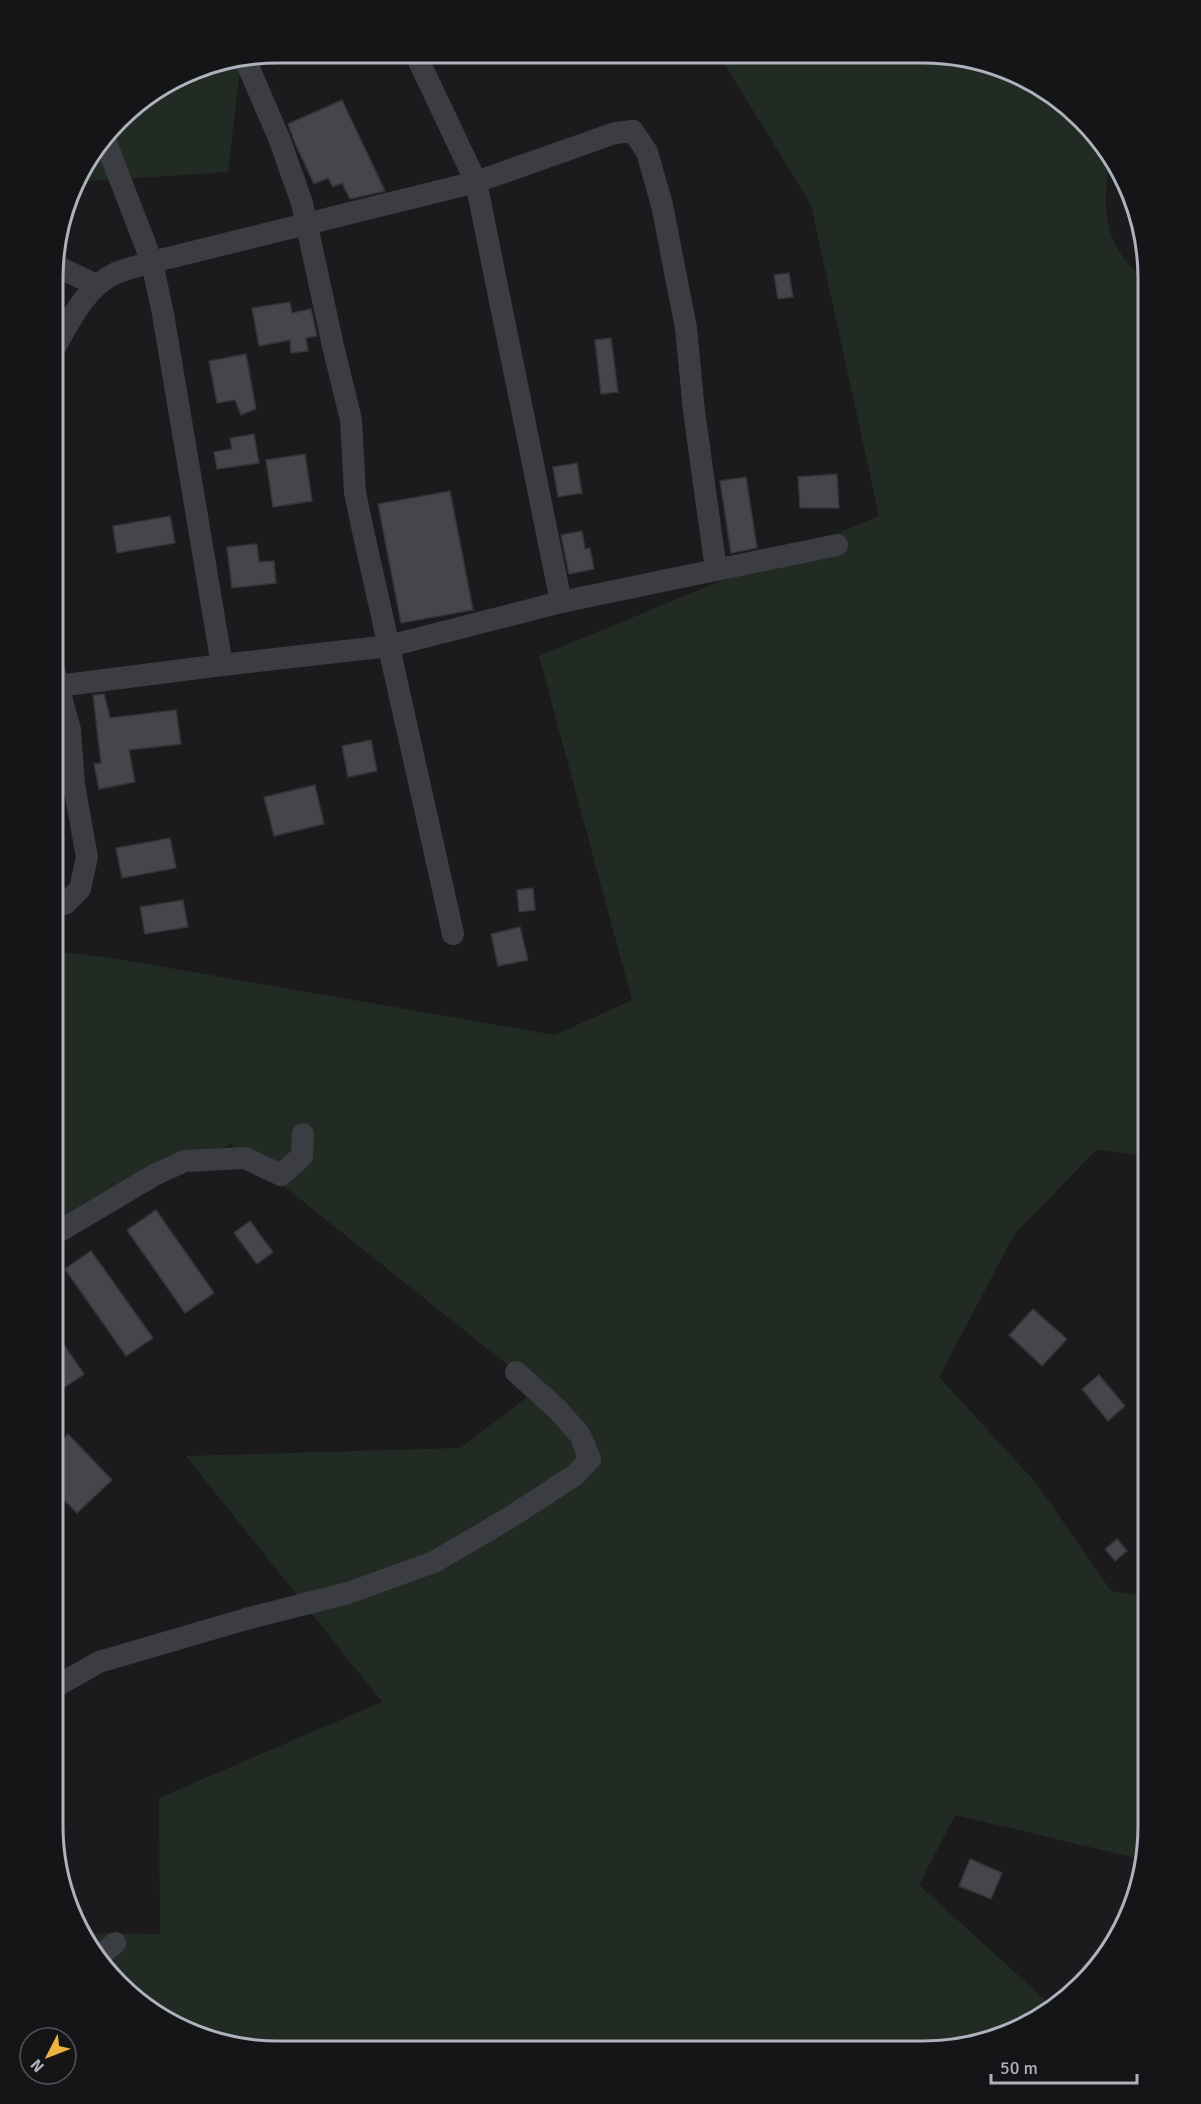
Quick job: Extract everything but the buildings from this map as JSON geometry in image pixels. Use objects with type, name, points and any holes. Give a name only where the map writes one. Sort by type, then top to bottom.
[{"type":"street","points":[[420,63],[476,182],[561,602]]},
{"type":"street","points":[[248,65],[279,138],[302,203],[351,420],[355,492],[453,934]]},
{"type":"street","points":[[63,334],[78,308],[96,285],[116,273],[152,262],[476,182],[615,133],[633,131],[647,152],[662,205],[686,328],[694,411],[716,570]]},
{"type":"street","points":[[107,146],[152,262],[187,451],[222,665]]},
{"type":"street","points":[[63,269],[96,285]]},
{"type":"street","points":[[63,677],[222,665],[389,646],[561,602],[837,545]]},
{"type":"street","points":[[63,704],[70,730],[74,785],[87,857],[80,889],[65,904],[63,903]]},
{"type":"street","points":[[63,1229],[156,1174],[186,1161],[245,1158],[281,1175],[302,1156],[303,1134]]},
{"type":"street","points":[[63,1682],[99,1662],[246,1619],[348,1593],[434,1562],[509,1518],[575,1475],[590,1459],[580,1435],[557,1409],[516,1372]]},
{"type":"street","points":[[104,1952],[115,1943]]},
{"type":"shaded area","points":[[724,63],[937,63],[965,67],[992,74],[1018,85],[1054,107],[1085,136],[1109,170],[1106,207],[1111,232],[1123,257],[1138,274],[1138,1155],[1096,1150],[1014,1235],[939,1377],[1037,1484],[1111,1591],[1138,1595],[1138,1840],[1135,1858],[955,1815],[919,1885],[1047,2002],[1005,2025],[965,2037],[937,2041],[264,2041],[209,2030],[170,2012],[136,1988],[107,1957],[92,1933],[160,1934],[159,1798],[382,1702],[186,1456],[460,1448],[538,1389],[231,1144],[63,1220],[63,952],[112,958],[555,1035],[632,1000],[539,656],[879,516],[811,205]]},
{"type":"shaded area","points":[[240,66],[228,172],[86,181],[116,136],[147,107],[196,79]]}]
